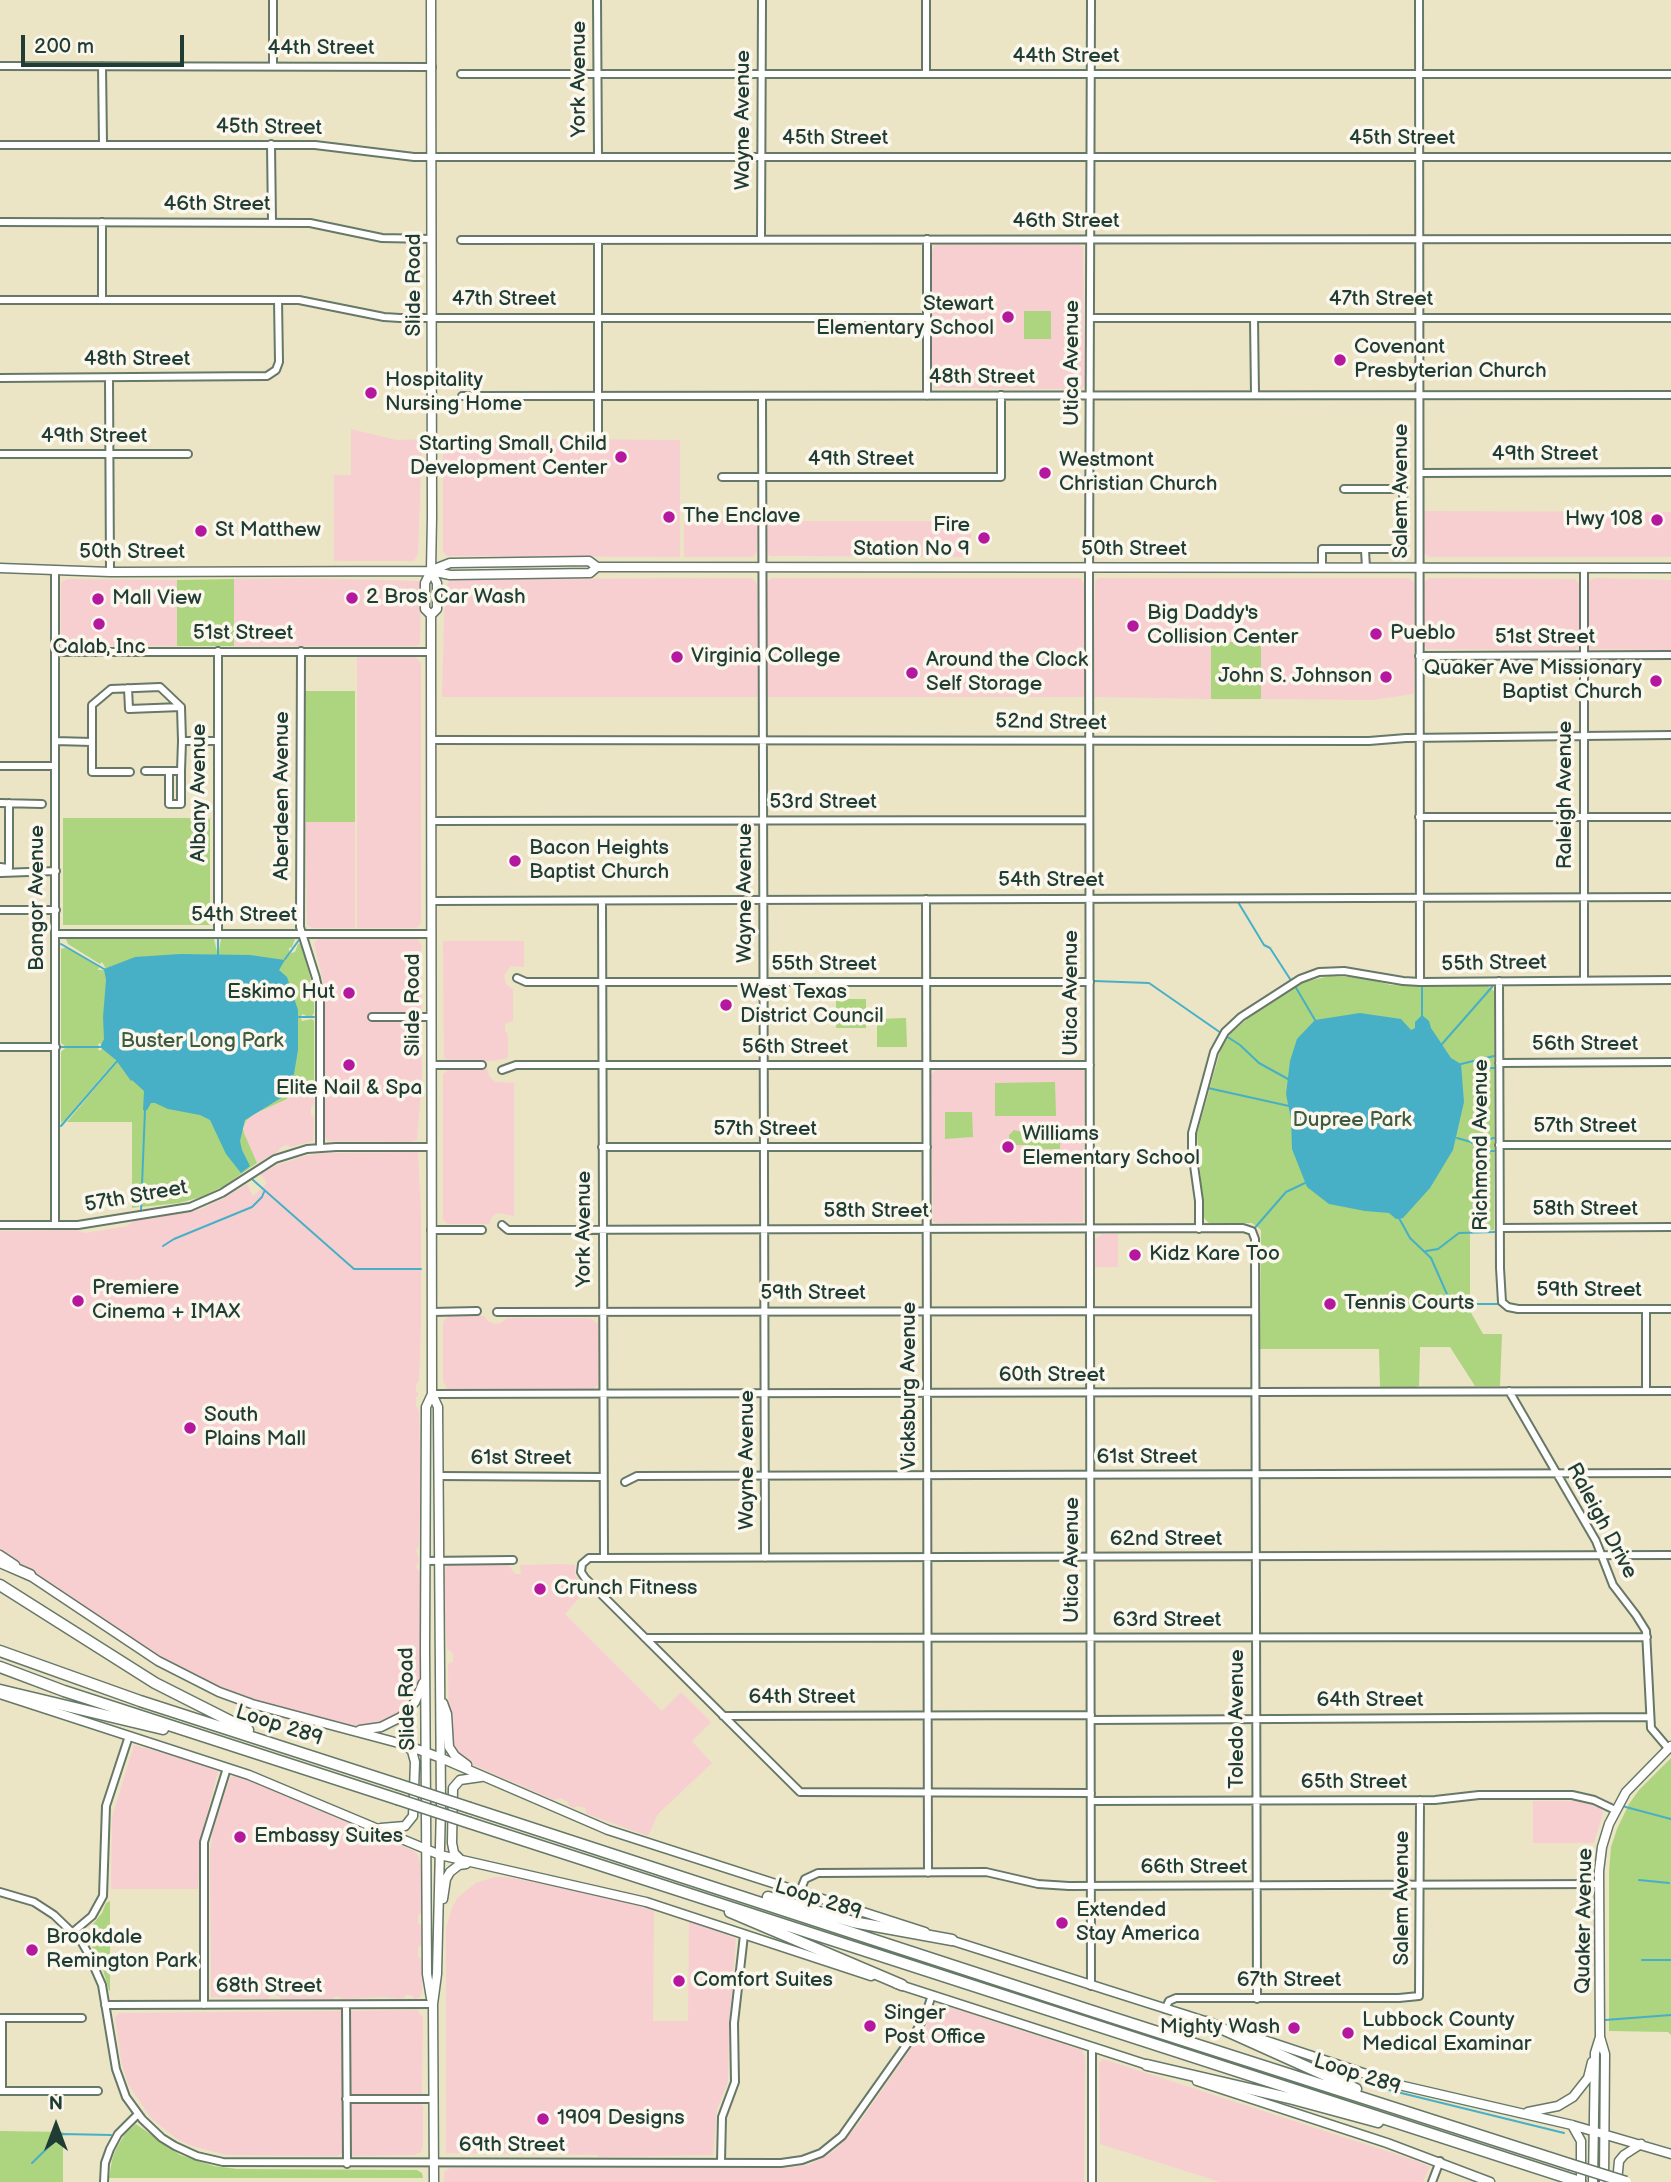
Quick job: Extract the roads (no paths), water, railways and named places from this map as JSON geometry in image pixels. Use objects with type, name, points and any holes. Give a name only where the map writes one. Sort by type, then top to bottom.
[{"type":"highway","points":[[0,1562],[30,1575]]},
{"type":"highway","points":[[0,1585],[97,1649],[180,1697],[236,1725],[320,1759]]},
{"type":"highway","name":"Loop 289","points":[[0,1651],[62,1674],[470,1808],[1626,2182]]},
{"type":"highway","name":"Loop 289","points":[[0,1667],[204,1737],[1577,2181]]},
{"type":"highway","points":[[0,1692],[204,1737]]},
{"type":"highway","points":[[702,1883],[744,1890],[853,1922],[952,1940]]},
{"type":"highway","points":[[668,1886],[902,1985]]},
{"type":"highway","points":[[1207,2022],[1391,2106]]},
{"type":"highway","points":[[1147,2065],[1281,2096],[1369,2120],[1412,2127]]},
{"type":"main road","name":"Slide Road","points":[[432,0],[431,571],[437,583],[437,609],[431,615],[431,1230],[432,1394],[438,1407],[441,1697],[439,1926],[433,2004],[434,2182]]},
{"type":"main road","name":"50th Street","points":[[0,568],[110,572],[431,571],[450,563],[589,561],[597,568],[1671,568]]},
{"type":"main road","name":"Slide Road","points":[[432,1394],[426,1407],[425,1667],[427,1974],[433,2004]]},
{"type":"main road","points":[[0,1555],[149,1656],[188,1678],[242,1700],[406,1745],[608,1830],[1399,2085],[1572,2125],[1671,2154]]},
{"type":"main road","points":[[346,1730],[381,1727],[401,1717],[420,1692],[425,1667]]},
{"type":"main road","points":[[0,1692],[272,1783],[426,1850],[466,1862],[646,1902],[1440,2161],[1490,2182]]},
{"type":"main road","points":[[441,1697],[447,1714],[447,1740],[451,1750],[458,1760],[484,1776]]},
{"type":"main road","points":[[378,1828],[400,1828],[413,1816],[415,1762],[412,1751],[406,1745]]},
{"type":"main road","name":"Quaker Avenue","points":[[1604,2182],[1605,2054],[1600,2037],[1602,1847],[1615,1810],[1639,1776],[1670,1747]]},
{"type":"main road","points":[[466,1862],[454,1853],[452,1843],[453,1788],[464,1779],[484,1776]]},
{"type":"main road","points":[[439,1926],[446,1879],[455,1867],[466,1862]]},
{"type":"main road","name":"Quaker Avenue","points":[[1593,2182],[1595,2053],[1600,2037]]},
{"type":"main road","points":[[1518,2113],[1548,2109],[1573,2097],[1588,2078],[1595,2053]]},
{"type":"main road","points":[[1572,2125],[1581,2141],[1577,2181]]},
{"type":"main road","points":[[1617,2182],[1619,2161],[1641,2144]]},
{"type":"street","points":[[273,0],[273,66]]},
{"type":"street","name":"York Avenue","points":[[597,0],[598,157]]},
{"type":"street","name":"Wayne Avenue","points":[[761,240],[762,0]]},
{"type":"street","points":[[926,0],[926,74]]},
{"type":"street","name":"Utica Avenue","points":[[1091,0],[1091,1986]]},
{"type":"street","name":"Salem Avenue","points":[[1419,0],[1420,982]]},
{"type":"street","name":"44th Street","points":[[0,66],[432,66]]},
{"type":"street","points":[[102,66],[103,144]]},
{"type":"street","name":"44th Street","points":[[461,74],[1671,74]]},
{"type":"street","points":[[271,144],[272,222]]},
{"type":"street","name":"45th Street","points":[[0,145],[315,145],[432,157],[1671,157]]},
{"type":"street","name":"46th Street","points":[[0,222],[310,223],[382,238],[432,239]]},
{"type":"street","points":[[102,222],[102,300]]},
{"type":"street","points":[[927,239],[927,396]]},
{"type":"street","name":"46th Street","points":[[461,240],[1671,239]]},
{"type":"street","points":[[598,240],[598,436]]},
{"type":"street","name":"47th Street","points":[[0,300],[313,301],[384,317],[432,318],[927,318]]},
{"type":"street","name":"48th Street","points":[[0,378],[259,378],[272,373],[279,362],[278,300]]},
{"type":"street","name":"47th Street","points":[[1091,318],[1671,318]]},
{"type":"street","points":[[1254,318],[1255,395]]},
{"type":"street","points":[[109,378],[110,572]]},
{"type":"street","name":"48th Street","points":[[462,396],[1671,395]]},
{"type":"street","name":"Wayne Avenue","points":[[762,396],[765,1558]]},
{"type":"street","name":"49th Street","points":[[722,477],[1001,477],[1001,396]]},
{"type":"street","points":[[1322,567],[1322,549],[1404,549],[1402,429]]},
{"type":"street","name":"49th Street","points":[[0,454],[188,454]]},
{"type":"street","points":[[1403,459],[1420,459]]},
{"type":"street","name":"49th Street","points":[[1420,473],[1671,472]]},
{"type":"street","points":[[1344,489],[1403,489]]},
{"type":"street","points":[[1404,513],[1420,512]]},
{"type":"street","points":[[1365,550],[1366,568]]},
{"type":"street","name":"Raleigh Avenue","points":[[1584,568],[1584,980]]},
{"type":"street","name":"Bangor Avenue","points":[[55,570],[55,1226]]},
{"type":"street","name":"Albany Avenue","points":[[218,651],[218,934]]},
{"type":"street","name":"Aberdeen Avenue","points":[[301,651],[300,927],[320,996],[320,1148]]},
{"type":"street","name":"51st Street","points":[[55,652],[431,652]]},
{"type":"street","name":"51st Street","points":[[1419,656],[1671,655]]},
{"type":"street","points":[[130,772],[92,772],[92,705],[111,689],[160,687],[181,707],[181,804],[169,804],[169,771]]},
{"type":"street","points":[[128,688],[129,709],[181,707]]},
{"type":"street","name":"52nd Street","points":[[431,740],[1138,742],[1671,735]]},
{"type":"street","points":[[55,741],[92,741]]},
{"type":"street","points":[[182,741],[218,741]]},
{"type":"street","points":[[0,766],[55,766]]},
{"type":"street","points":[[145,771],[181,771]]},
{"type":"street","points":[[0,803],[42,804]]},
{"type":"street","points":[[1,870],[9,868],[9,803]]},
{"type":"street","points":[[1419,817],[1671,817]]},
{"type":"street","name":"53rd Street","points":[[431,821],[1089,820]]},
{"type":"street","points":[[1,870],[56,872]]},
{"type":"street","name":"54th Street","points":[[431,901],[1671,897]]},
{"type":"street","name":"Vicksburg Avenue","points":[[926,900],[928,1873]]},
{"type":"street","name":"York Avenue","points":[[602,901],[604,1558]]},
{"type":"street","points":[[0,910],[56,910]]},
{"type":"street","name":"54th Street","points":[[56,934],[431,934]]},
{"type":"street","name":"55th Street","points":[[1199,1228],[1192,1133],[1216,1047],[1225,1032],[1241,1017],[1300,979],[1318,973],[1344,971],[1420,982],[1671,980]]},
{"type":"street","name":"55th Street","points":[[517,978],[526,982],[602,983],[1090,982]]},
{"type":"street","name":"Richmond Avenue","points":[[1499,981],[1501,1298],[1507,1306]]},
{"type":"street","points":[[372,1017],[431,1017]]},
{"type":"street","points":[[0,1047],[56,1047]]},
{"type":"street","name":"56th Street","points":[[1499,1063],[1671,1062]]},
{"type":"street","points":[[431,1065],[482,1065]]},
{"type":"street","name":"56th Street","points":[[502,1070],[511,1065],[1090,1065]]},
{"type":"street","name":"57th Street","points":[[1499,1145],[1671,1145]]},
{"type":"street","name":"57th Street","points":[[0,1225],[85,1224],[190,1207],[222,1193],[275,1159],[320,1148],[431,1147]]},
{"type":"street","name":"57th Street","points":[[602,1147],[927,1147]]},
{"type":"street","name":"58th Street","points":[[502,1225],[508,1230],[1243,1228],[1252,1231]]},
{"type":"street","name":"58th Street","points":[[1500,1228],[1671,1227]]},
{"type":"street","points":[[431,1230],[482,1230]]},
{"type":"street","name":"Toledo Avenue","points":[[1252,1231],[1255,1239],[1257,1998]]},
{"type":"street","name":"59th Street","points":[[1507,1306],[1518,1309],[1671,1309]]},
{"type":"street","points":[[1646,1309],[1646,1390]]},
{"type":"street","points":[[432,1312],[477,1311]]},
{"type":"street","name":"59th Street","points":[[496,1312],[1255,1311]]},
{"type":"street","name":"Raleigh Drive","points":[[1509,1391],[1603,1555],[1613,1585],[1636,1615],[1647,1637],[1651,1728],[1670,1747]]},
{"type":"street","name":"60th Street","points":[[432,1394],[1671,1391]]},
{"type":"street","name":"61st Street","points":[[625,1482],[637,1476],[1671,1473]]},
{"type":"street","name":"61st Street","points":[[438,1476],[603,1477]]},
{"type":"street","name":"62nd Street","points":[[645,1638],[585,1578],[581,1568],[589,1558],[1671,1555]]},
{"type":"street","points":[[425,1560],[513,1560]]},
{"type":"street","name":"63rd Street","points":[[645,1638],[1647,1637]]},
{"type":"street","points":[[645,1638],[723,1716]]},
{"type":"street","name":"64th Street","points":[[723,1716],[928,1715],[1256,1719],[1649,1717]]},
{"type":"street","name":"65th Street","points":[[723,1716],[795,1788],[804,1793],[928,1793],[1256,1801],[1420,1800],[1572,1795],[1594,1800],[1615,1810]]},
{"type":"street","points":[[73,1932],[97,1910],[103,1896],[104,1817],[129,1736]]},
{"type":"street","points":[[204,2005],[204,1842],[227,1768]]},
{"type":"street","name":"Salem Avenue","points":[[1419,1996],[1420,1800]]},
{"type":"street","name":"66th Street","points":[[800,1891],[805,1879],[818,1873],[986,1872],[1046,1885],[1091,1886],[1600,1884]]},
{"type":"street","points":[[0,1892],[44,1908],[73,1932],[97,1970],[105,2005]]},
{"type":"street","points":[[721,2162],[722,2118],[735,2082],[734,2023],[744,1935]]},
{"type":"street","name":"69th Street","points":[[105,2005],[116,2069],[123,2089],[138,2114],[162,2138],[186,2152],[209,2160],[245,2164],[780,2163],[802,2160],[831,2146],[851,2123],[915,2033],[925,2016],[932,1995]]},
{"type":"street","name":"67th Street","points":[[1165,2009],[1169,2001],[1176,1998],[1419,1996]]},
{"type":"street","name":"68th Street","points":[[105,2005],[433,2004]]},
{"type":"street","points":[[346,2005],[346,2164]]},
{"type":"street","points":[[82,2018],[1,2018],[1,2091],[98,2091]]},
{"type":"street","points":[[1092,2047],[1092,2182]]},
{"type":"street","points":[[346,2099],[433,2099]]},
{"type":"street","points":[[104,2182],[105,2163],[110,2149],[118,2134],[138,2114]]},
{"type":"street","points":[[1432,2182],[1440,2161]]},
{"type":"water","points":[[180,954],[250,955],[285,960],[279,970],[287,977],[298,1010],[298,1050],[294,1074],[281,1098],[245,1120],[240,1141],[250,1166],[241,1173],[226,1154],[210,1120],[155,1103],[143,1110],[144,1091],[131,1081],[116,1060],[100,1047],[104,1039],[104,969],[135,957]]},
{"type":"water","points":[[1360,1013],[1401,1019],[1411,1030],[1422,1015],[1429,1021],[1451,1058],[1461,1064],[1464,1102],[1453,1150],[1430,1188],[1403,1218],[1396,1219],[1389,1213],[1329,1204],[1307,1187],[1292,1149],[1291,1119],[1286,1094],[1290,1061],[1297,1039],[1315,1020]]},
{"type":"waterway","points":[[1238,902],[1264,945],[1270,948],[1292,982]]},
{"type":"waterway","points":[[218,939],[218,956]]},
{"type":"waterway","points":[[285,959],[299,940]]},
{"type":"waterway","points":[[61,944],[104,969]]},
{"type":"waterway","points":[[1094,981],[1149,983],[1221,1033]]},
{"type":"waterway","points":[[1295,986],[1315,1020]]},
{"type":"waterway","points":[[1422,986],[1422,1015]]},
{"type":"waterway","points":[[1442,1044],[1492,987]]},
{"type":"waterway","points":[[299,1017],[314,1017]]},
{"type":"waterway","points":[[1226,1036],[1259,1063],[1288,1079]]},
{"type":"waterway","points":[[61,1047],[100,1047]]},
{"type":"waterway","points":[[1461,1064],[1494,1056]]},
{"type":"waterway","points":[[61,1126],[117,1061]]},
{"type":"waterway","points":[[1476,1061],[1486,1068],[1494,1068]]},
{"type":"waterway","points":[[1208,1088],[1289,1106]]},
{"type":"waterway","points":[[141,1210],[145,1110]]},
{"type":"waterway","points":[[1457,1138],[1471,1142],[1494,1138]]},
{"type":"waterway","points":[[1472,1143],[1494,1151]]},
{"type":"waterway","points":[[253,1180],[354,1269],[421,1269]]},
{"type":"waterway","points":[[1253,1230],[1286,1192],[1305,1183]]},
{"type":"waterway","points":[[163,1246],[252,1207],[264,1192]]},
{"type":"waterway","points":[[1399,1218],[1410,1238],[1431,1258],[1450,1301],[1455,1304],[1498,1304]]},
{"type":"waterway","points":[[1426,1251],[1438,1249],[1459,1233],[1495,1232]]},
{"type":"waterway","points":[[1622,1806],[1671,1819]]},
{"type":"waterway","points":[[1639,1880],[1669,1883]]},
{"type":"waterway","points":[[1642,1960],[1671,1960]]},
{"type":"waterway","points":[[1605,2020],[1671,2015]]},
{"type":"waterway","points":[[1389,2090],[1564,2133]]},
{"type":"waterway","points":[[32,2163],[62,2134],[111,2135]]},
{"type":"place","name":"Stewart Elementary School","points":[[1008,317]]},
{"type":"place","name":"Covenant Presbyterian Church","points":[[1340,360]]},
{"type":"place","name":"Hospitality Nursing Home","points":[[371,393]]},
{"type":"place","name":"Starting Small, Child Development Center","points":[[621,457]]},
{"type":"place","name":"Westmont Christian Church","points":[[1045,473]]},
{"type":"place","name":"The Enclave","points":[[669,517]]},
{"type":"place","name":"Hwy 108","points":[[1657,520]]},
{"type":"place","name":"St Matthew","points":[[201,531]]},
{"type":"place","name":"Fire Station No 9","points":[[984,538]]},
{"type":"place","name":"2 Bros Car Wash","points":[[352,598]]},
{"type":"place","name":"Mall View","points":[[98,599]]},
{"type":"place","name":"Calab, Inc","points":[[99,624]]},
{"type":"place","name":"Big Daddy's Collision Center","points":[[1133,626]]},
{"type":"place","name":"Pueblo","points":[[1376,634]]},
{"type":"place","name":"Virginia College","points":[[677,657]]},
{"type":"place","name":"Around the Clock Self Storage","points":[[912,673]]},
{"type":"place","name":"John S. Johnson","points":[[1386,677]]},
{"type":"place","name":"Quaker Ave Missionary Baptist Church","points":[[1656,681]]},
{"type":"place","name":"Bacon Heights Baptist Church","points":[[515,861]]},
{"type":"place","name":"Eskimo Hut","points":[[349,993]]},
{"type":"place","name":"West Texas District Council","points":[[726,1005]]},
{"type":"place","name":"Elite Nail & Spa","points":[[349,1065]]},
{"type":"place","name":"Williams Elementary School","points":[[1008,1147]]},
{"type":"place","name":"Kidz Kare Too","points":[[1135,1255]]},
{"type":"place","name":"Premiere Cinema + IMAX","points":[[78,1301]]},
{"type":"place","name":"Tennis Courts","points":[[1330,1304]]},
{"type":"place","name":"South Plains Mall","points":[[190,1428]]},
{"type":"place","name":"Crunch Fitness","points":[[540,1589]]},
{"type":"place","name":"Embassy Suites","points":[[240,1837]]},
{"type":"place","name":"Extended Stay America","points":[[1062,1923]]},
{"type":"place","name":"Brookdale Remington Park","points":[[32,1950]]},
{"type":"place","name":"Comfort Suites","points":[[679,1981]]},
{"type":"place","name":"Singer Post Office","points":[[870,2026]]},
{"type":"place","name":"Mighty Wash","points":[[1294,2028]]},
{"type":"place","name":"Lubbock County Medical Examinar","points":[[1348,2033]]},
{"type":"place","name":"1909 Designs","points":[[543,2119]]},
{"type":"park label","name":"Buster Long Park","points":[[202,1042]]},
{"type":"park label","name":"Dupree Park","points":[[1352,1121]]}]
